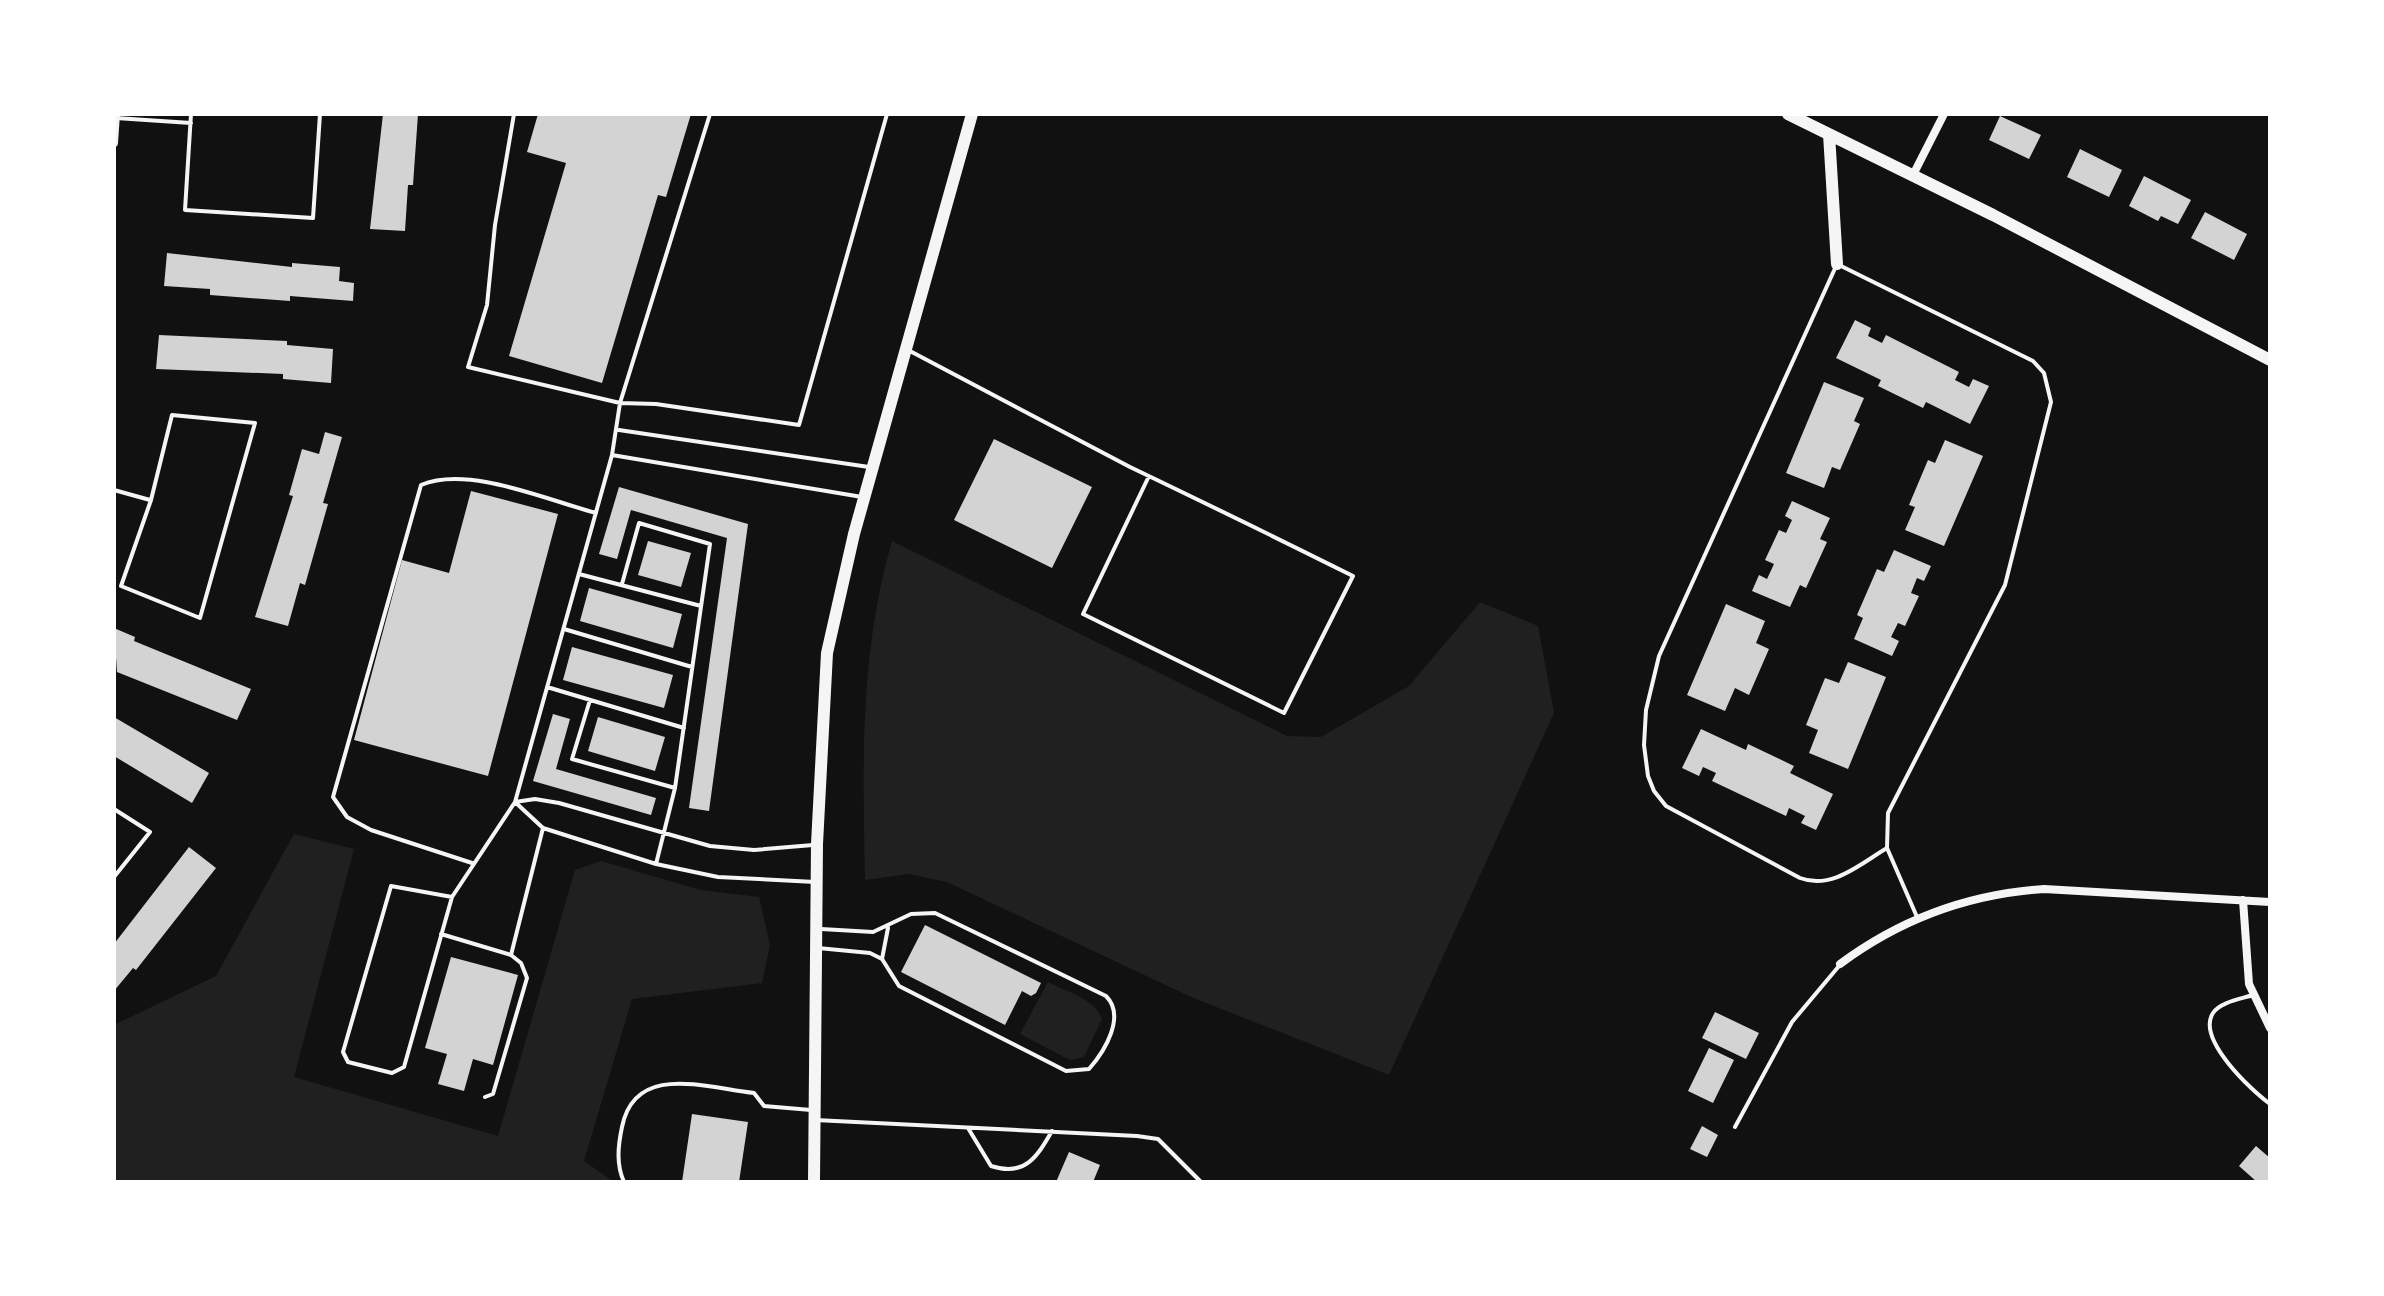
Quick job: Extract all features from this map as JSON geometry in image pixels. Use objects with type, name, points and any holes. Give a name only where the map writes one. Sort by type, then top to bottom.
[{"type":"main road","points":[[814,1182],[817,844],[827,653],[872,467],[972,114]]},
{"type":"main road","points":[[1788,114],[1913,175],[2270,360]]},
{"type":"main road","points":[[1829,134],[1837,264]]},
{"type":"street","points":[[1913,175],[1944,114]]},
{"type":"street","points":[[114,143],[116,116]]},
{"type":"street","points":[[1840,964],[1889,930],[1978,897],[2044,889],[2270,902]]},
{"type":"street","points":[[2243,900],[2244,946],[2253,995],[2270,1028]]},
{"type":"lane","points":[[191,114],[185,210],[313,218],[320,114]]},
{"type":"lane","points":[[514,114],[495,225],[487,305],[468,367],[620,403],[656,404],[799,425],[887,114]]},
{"type":"lane","points":[[452,897],[391,886],[343,1052],[348,1062],[392,1073],[404,1067],[452,897],[515,802],[619,430],[620,403],[710,114]]},
{"type":"lane","points":[[116,116],[191,123]]},
{"type":"lane","points":[[1887,848],[1834,880],[1821,882],[1800,878],[1666,806],[1648,776],[1644,745],[1646,710],[1659,656],[1837,264],[2033,361],[2050,387],[2051,402],[2005,585],[1894,798],[1885,831],[1887,848],[1917,918]]},
{"type":"lane","points":[[906,349],[1149,476],[1353,576],[1284,713],[1083,614],[1149,476]]},
{"type":"lane","points":[[172,415],[255,423],[200,618],[121,586],[151,500],[172,415]]},
{"type":"lane","points":[[619,430],[872,467]]},
{"type":"lane","points":[[612,455],[864,497]]},
{"type":"lane","points":[[472,863],[371,830],[347,817],[333,797],[421,485],[440,477],[465,477],[596,513]]},
{"type":"lane","points":[[114,490],[151,500]]},
{"type":"lane","points":[[622,584],[639,523],[710,544],[675,788],[656,864]]},
{"type":"lane","points":[[579,574],[701,606]]},
{"type":"lane","points":[[563,629],[692,667]]},
{"type":"lane","points":[[547,687],[684,728]]},
{"type":"lane","points":[[590,700],[572,759],[675,788]]},
{"type":"lane","points":[[515,802],[535,799],[559,803],[710,846],[754,850],[817,844]]},
{"type":"lane","points":[[515,802],[543,828],[656,864],[718,877],[818,882]]},
{"type":"lane","points":[[114,809],[150,832],[114,877]]},
{"type":"lane","points":[[511,955],[543,828]]},
{"type":"lane","points":[[818,928],[859,932],[888,928],[911,914],[935,913],[1106,996],[1114,1006],[1114,1025],[1089,1069],[1066,1071],[899,986],[882,959],[856,949],[818,948]]},
{"type":"lane","points":[[882,959],[888,928]]},
{"type":"lane","points":[[441,934],[511,955],[521,963],[527,978],[493,1094],[485,1097]]},
{"type":"lane","points":[[1735,1127],[1792,1022],[1840,964]]},
{"type":"lane","points":[[2253,995],[2217,1008],[2211,1015],[2210,1030],[2237,1074],[2270,1104]]},
{"type":"lane","points":[[624,1182],[618,1166],[619,1143],[628,1105],[636,1094],[663,1082],[754,1093],[764,1106],[813,1115],[1158,1139],[1201,1182]]},
{"type":"lane","points":[[968,1128],[991,1166],[1012,1170],[1035,1160],[1052,1131]]},
{"type":"shaded area","points":[[892,541],[1287,736],[1321,737],[1409,686],[1480,602],[1538,626],[1554,713],[1389,1075],[1191,997],[947,882],[909,874],[865,880],[864,751],[868,668],[881,584]]},
{"type":"shaded area","points":[[294,834],[354,849],[294,1077],[498,1136],[575,870],[601,861],[701,890],[759,897],[770,945],[762,983],[632,999],[584,1161],[614,1182],[114,1182],[114,1025],[216,976]]},
{"type":"shaded area","points":[[1048,982],[1087,1001],[1099,1012],[1102,1019],[1084,1057],[1070,1060],[1020,1034]]},
{"type":"building","points":[[383,114],[418,114],[413,185],[408,185],[405,231],[370,229]]},
{"type":"building","points":[[538,114],[691,114],[666,197],[658,195],[602,383],[509,356],[566,163],[527,152]]},
{"type":"building","points":[[2000,116],[2041,135],[2029,159],[1989,140]]},
{"type":"building","points":[[2080,149],[2122,170],[2109,197],[2067,177]]},
{"type":"building","points":[[2144,176],[2191,200],[2178,224],[2161,216],[2158,221],[2129,206]]},
{"type":"building","points":[[2205,212],[2247,234],[2234,260],[2191,238]]},
{"type":"building","points":[[167,253],[292,267],[292,263],[340,267],[339,281],[354,283],[353,301],[290,296],[290,301],[210,295],[210,289],[164,286]]},
{"type":"building","points":[[1855,320],[1871,328],[1868,336],[1882,343],[1886,335],[1959,372],[1955,380],[1969,387],[1973,379],[1989,386],[1970,424],[1926,402],[1923,408],[1878,386],[1881,380],[1836,358]]},
{"type":"building","points":[[159,335],[287,341],[287,345],[333,349],[331,383],[283,379],[283,374],[156,369]]},
{"type":"building","points":[[1824,382],[1864,398],[1854,421],[1860,424],[1840,470],[1832,467],[1824,488],[1786,473]]},
{"type":"building","points":[[325,432],[342,437],[323,503],[328,504],[305,585],[300,583],[288,626],[255,617],[293,496],[289,495],[302,449],[319,454]]},
{"type":"building","points":[[994,439],[1092,487],[1052,568],[954,520]]},
{"type":"building","points":[[1945,440],[1983,456],[1944,546],[1905,530],[1915,507],[1909,505],[1928,460],[1935,463]]},
{"type":"building","points":[[619,487],[748,524],[709,811],[689,808],[727,538],[631,510],[617,559],[599,554]]},
{"type":"building","points":[[471,491],[558,514],[488,776],[354,740],[402,560],[449,573]]},
{"type":"building","points":[[1792,501],[1830,518],[1820,539],[1827,542],[1806,588],[1800,585],[1790,607],[1752,591],[1759,575],[1767,579],[1774,564],[1765,560],[1779,530],[1786,533],[1792,520],[1785,516]]},
{"type":"building","points":[[648,541],[691,553],[681,587],[638,575]]},
{"type":"building","points":[[1894,550],[1931,566],[1924,581],[1917,578],[1911,593],[1919,596],[1905,626],[1898,623],[1891,637],[1899,641],[1892,656],[1854,639],[1863,618],[1857,615],[1877,569],[1884,572]]},
{"type":"building","points":[[589,588],[682,614],[673,648],[580,621]]},
{"type":"building","points":[[1726,604],[1765,621],[1756,643],[1769,649],[1749,695],[1735,688],[1725,711],[1687,695]]},
{"type":"building","points":[[114,628],[135,637],[134,641],[251,689],[237,720],[117,672]]},
{"type":"building","points":[[572,647],[673,675],[664,708],[563,680]]},
{"type":"building","points":[[1848,662],[1886,677],[1848,769],[1809,753],[1818,730],[1806,725],[1825,678],[1839,683]]},
{"type":"building","points":[[553,714],[570,719],[556,769],[656,798],[651,815],[533,781]]},
{"type":"building","points":[[114,717],[209,773],[192,803],[114,756]]},
{"type":"building","points":[[598,717],[665,737],[655,771],[588,751]]},
{"type":"building","points":[[1701,729],[1746,750],[1748,744],[1794,766],[1790,773],[1833,794],[1816,830],[1801,823],[1805,816],[1789,808],[1786,816],[1712,781],[1716,773],[1703,767],[1699,776],[1682,768]]},
{"type":"building","points":[[189,847],[216,868],[136,970],[133,968],[114,991],[114,944]]},
{"type":"building","points":[[925,925],[1041,983],[1036,993],[1031,996],[1022,991],[1005,1025],[901,972]]},
{"type":"building","points":[[451,957],[518,975],[493,1065],[473,1059],[464,1091],[438,1084],[447,1054],[425,1048]]},
{"type":"building","points":[[1715,1012],[1759,1033],[1746,1059],[1702,1038]]},
{"type":"building","points":[[1709,1048],[1734,1060],[1713,1103],[1688,1091]]},
{"type":"building","points":[[692,1114],[748,1122],[739,1182],[682,1182]]},
{"type":"building","points":[[1702,1126],[1718,1135],[1707,1157],[1690,1149]]},
{"type":"building","points":[[2256,1146],[2270,1158],[2270,1182],[2257,1182],[2239,1166]]},
{"type":"building","points":[[1069,1152],[1100,1165],[1093,1182],[1056,1182]]}]
